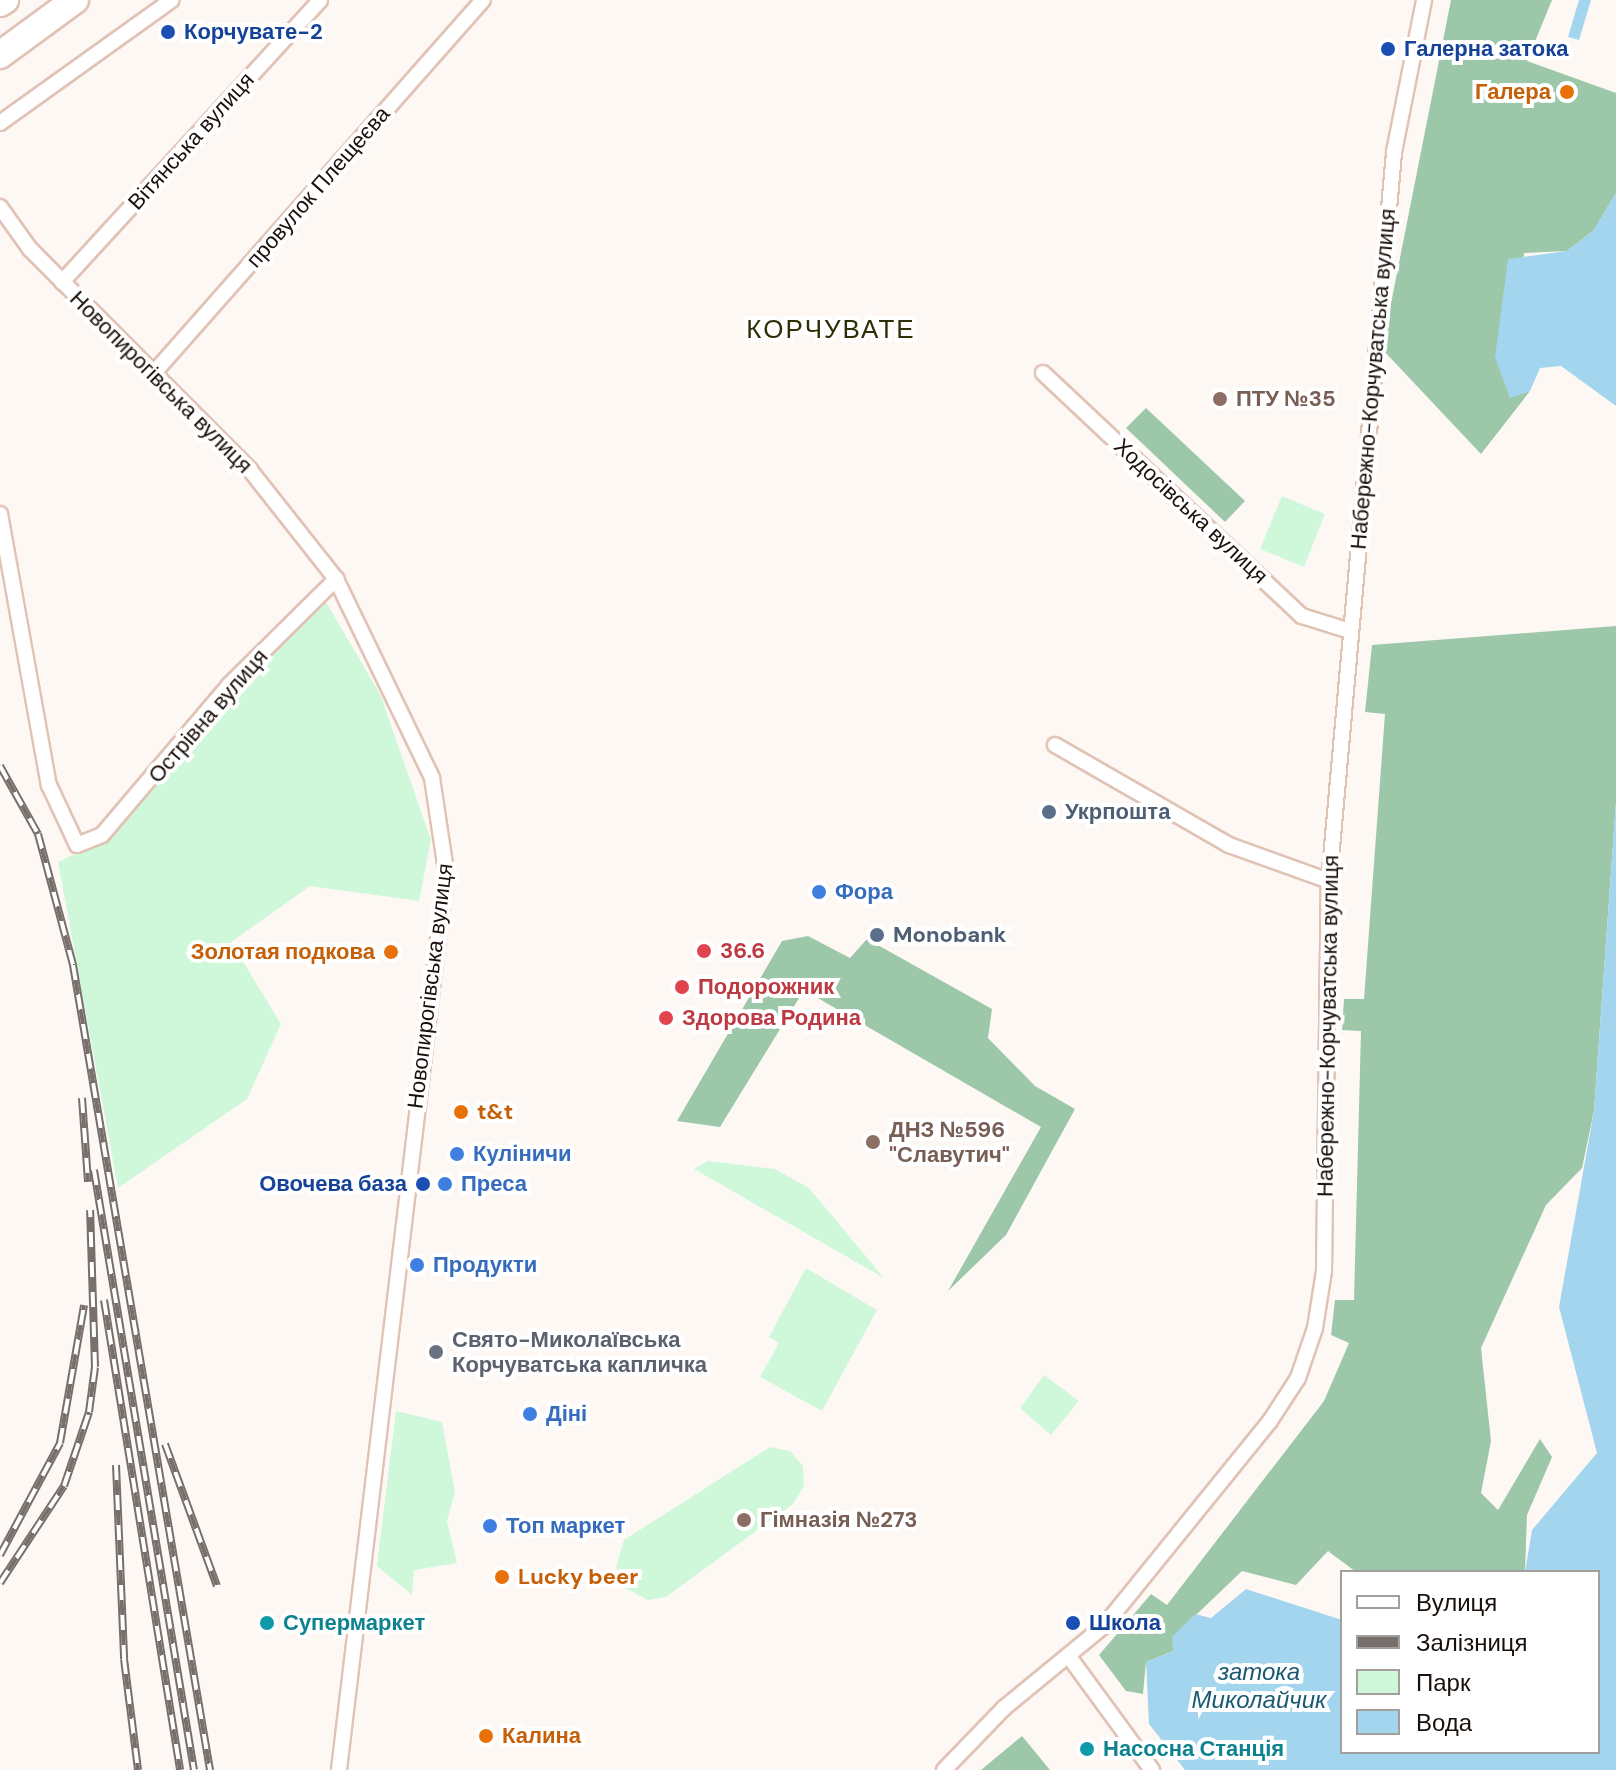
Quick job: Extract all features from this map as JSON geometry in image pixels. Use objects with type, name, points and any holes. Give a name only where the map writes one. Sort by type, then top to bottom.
[{"type":"highway","points":[[0,55],[75,0]]},
{"type":"street","points":[[0,123],[172,0]]},
{"type":"street","name":"Вітянська вулиця","points":[[62,282],[320,0]]},
{"type":"street","name":"провулок Плещеєва","points":[[152,375],[483,0]]},
{"type":"street","name":"Набережно-Корчуватська вулиця","points":[[944,1770],[1004,1708],[1070,1658],[1270,1421],[1298,1378],[1315,1328],[1324,1271],[1329,881],[1394,152],[1424,0]]},
{"type":"street","name":"Новопирогівська вулиця","points":[[0,207],[62,282],[250,470],[336,579],[432,778],[446,871],[339,1770]]},
{"type":"street","name":"Ходосівська вулиця","points":[[1043,373],[1302,616],[1350,631]]},
{"type":"street","name":"Острівна вулиця","points":[[0,514],[49,785],[77,845],[102,835],[229,685],[336,579]]},
{"type":"street","points":[[1055,745],[1229,845],[1329,881]]},
{"type":"street","points":[[1070,1658],[1152,1770]]},
{"type":"green space","points":[[1451,0],[1552,0],[1527,61],[1616,93],[1616,193],[1594,230],[1567,251],[1524,253],[1509,397],[1530,391],[1481,454],[1382,349]]},
{"type":"green space","points":[[1146,408],[1245,501],[1225,522],[1126,428]]},
{"type":"green space","points":[[1282,496],[1325,514],[1304,567],[1260,549]]},
{"type":"green space","points":[[325,600],[381,696],[431,840],[419,901],[310,886],[231,942],[281,1024],[247,1099],[118,1188],[58,862],[94,845]]},
{"type":"green space","points":[[1616,626],[1616,802],[1594,1111],[1582,1168],[1546,1205],[1481,1348],[1491,1441],[1481,1493],[1498,1510],[1540,1439],[1552,1457],[1527,1515],[1525,1570],[1353,1570],[1328,1551],[1296,1585],[1242,1571],[1173,1637],[1173,1651],[1146,1662],[1143,1694],[1126,1691],[1099,1655],[1151,1594],[1167,1605],[1324,1401],[1349,1343],[1331,1335],[1335,1300],[1354,1300],[1361,1031],[1342,1030],[1344,999],[1364,999],[1385,714],[1365,712],[1372,645]]},
{"type":"green space","points":[[808,936],[850,958],[867,939],[992,1009],[988,1038],[1035,1086],[1075,1109],[1006,1235],[948,1291],[1041,1127],[804,990],[720,1127],[677,1121],[782,941]]},
{"type":"green space","points":[[708,1161],[775,1169],[809,1188],[884,1278],[694,1169]]},
{"type":"green space","points":[[806,1268],[877,1310],[822,1411],[760,1377],[779,1343],[769,1337]]},
{"type":"green space","points":[[1044,1375],[1079,1401],[1051,1435],[1020,1408]]},
{"type":"green space","points":[[396,1411],[442,1422],[455,1492],[447,1521],[457,1563],[414,1570],[412,1595],[377,1566]]},
{"type":"green space","points":[[770,1447],[790,1451],[803,1466],[804,1486],[793,1504],[666,1597],[648,1600],[625,1588],[616,1567],[624,1540]]},
{"type":"green space","points":[[1022,1736],[1050,1770],[981,1770]]},
{"type":"water","points":[[1579,0],[1591,0],[1579,40],[1568,37]]},
{"type":"water","points":[[1616,193],[1616,406],[1561,366],[1540,368],[1530,391],[1510,398],[1495,357],[1508,259],[1567,251],[1594,230]]},
{"type":"water","name":"затока Миколайчик","points":[[1616,802],[1616,1770],[1185,1770],[1149,1724],[1146,1662],[1173,1651],[1172,1637],[1195,1614],[1211,1618],[1246,1589],[1340,1619],[1340,1754],[1600,1754],[1600,1570],[1525,1570],[1532,1530],[1597,1453],[1559,1307],[1594,1111]]},
{"type":"railway","points":[[0,766],[38,834],[73,965],[210,1770]]},
{"type":"railway","points":[[82,1098],[88,1182]]},
{"type":"railway","points":[[94,1170],[194,1770]]},
{"type":"railway","points":[[0,1583],[64,1486],[89,1412],[95,1367],[90,1210]]},
{"type":"railway","points":[[104,1300],[180,1770]]},
{"type":"railway","points":[[0,1555],[60,1443],[84,1305]]},
{"type":"railway","points":[[165,1444],[217,1586]]},
{"type":"railway","points":[[116,1465],[124,1659],[138,1770]]},
{"type":"place","name":"Корчувате-2","points":[[168,32]]},
{"type":"place","name":"Галерна затока","points":[[1388,49]]},
{"type":"place","name":"Галера","points":[[1567,92]]},
{"type":"place","name":"ПТУ №35","points":[[1220,399]]},
{"type":"place","name":"Укрпошта","points":[[1049,812]]},
{"type":"place","name":"Фора","points":[[819,892]]},
{"type":"place","name":"Monobank","points":[[877,935]]},
{"type":"place","name":"36.6","points":[[704,951]]},
{"type":"place","name":"Золотая подкова","points":[[391,952]]},
{"type":"place","name":"Подорожник","points":[[682,987]]},
{"type":"place","name":"Здорова Родина","points":[[666,1018]]},
{"type":"place","name":"t&t","points":[[461,1112]]},
{"type":"place","name":"ДНЗ №596 \"Славутич\"","points":[[873,1142]]},
{"type":"place","name":"Куліничи","points":[[457,1154]]},
{"type":"place","name":"Овочева база","points":[[423,1184]]},
{"type":"place","name":"Преса","points":[[445,1184]]},
{"type":"place","name":"Продукти","points":[[417,1265]]},
{"type":"place","name":"Свято-Миколаївська Корчуватська капличка","points":[[436,1352]]},
{"type":"place","name":"Діні","points":[[530,1414]]},
{"type":"place","name":"Гімназія №273","points":[[744,1520]]},
{"type":"place","name":"Топ маркет","points":[[490,1526]]},
{"type":"place","name":"Lucky beer","points":[[502,1577]]},
{"type":"place","name":"Супермаркет","points":[[267,1623]]},
{"type":"place","name":"Школа","points":[[1073,1623]]},
{"type":"place","name":"Калина","points":[[486,1736]]},
{"type":"place","name":"Насосна Станція","points":[[1087,1749]]},
{"type":"district","name":"КОРЧУВАТЕ","points":[[831,330]]}]
